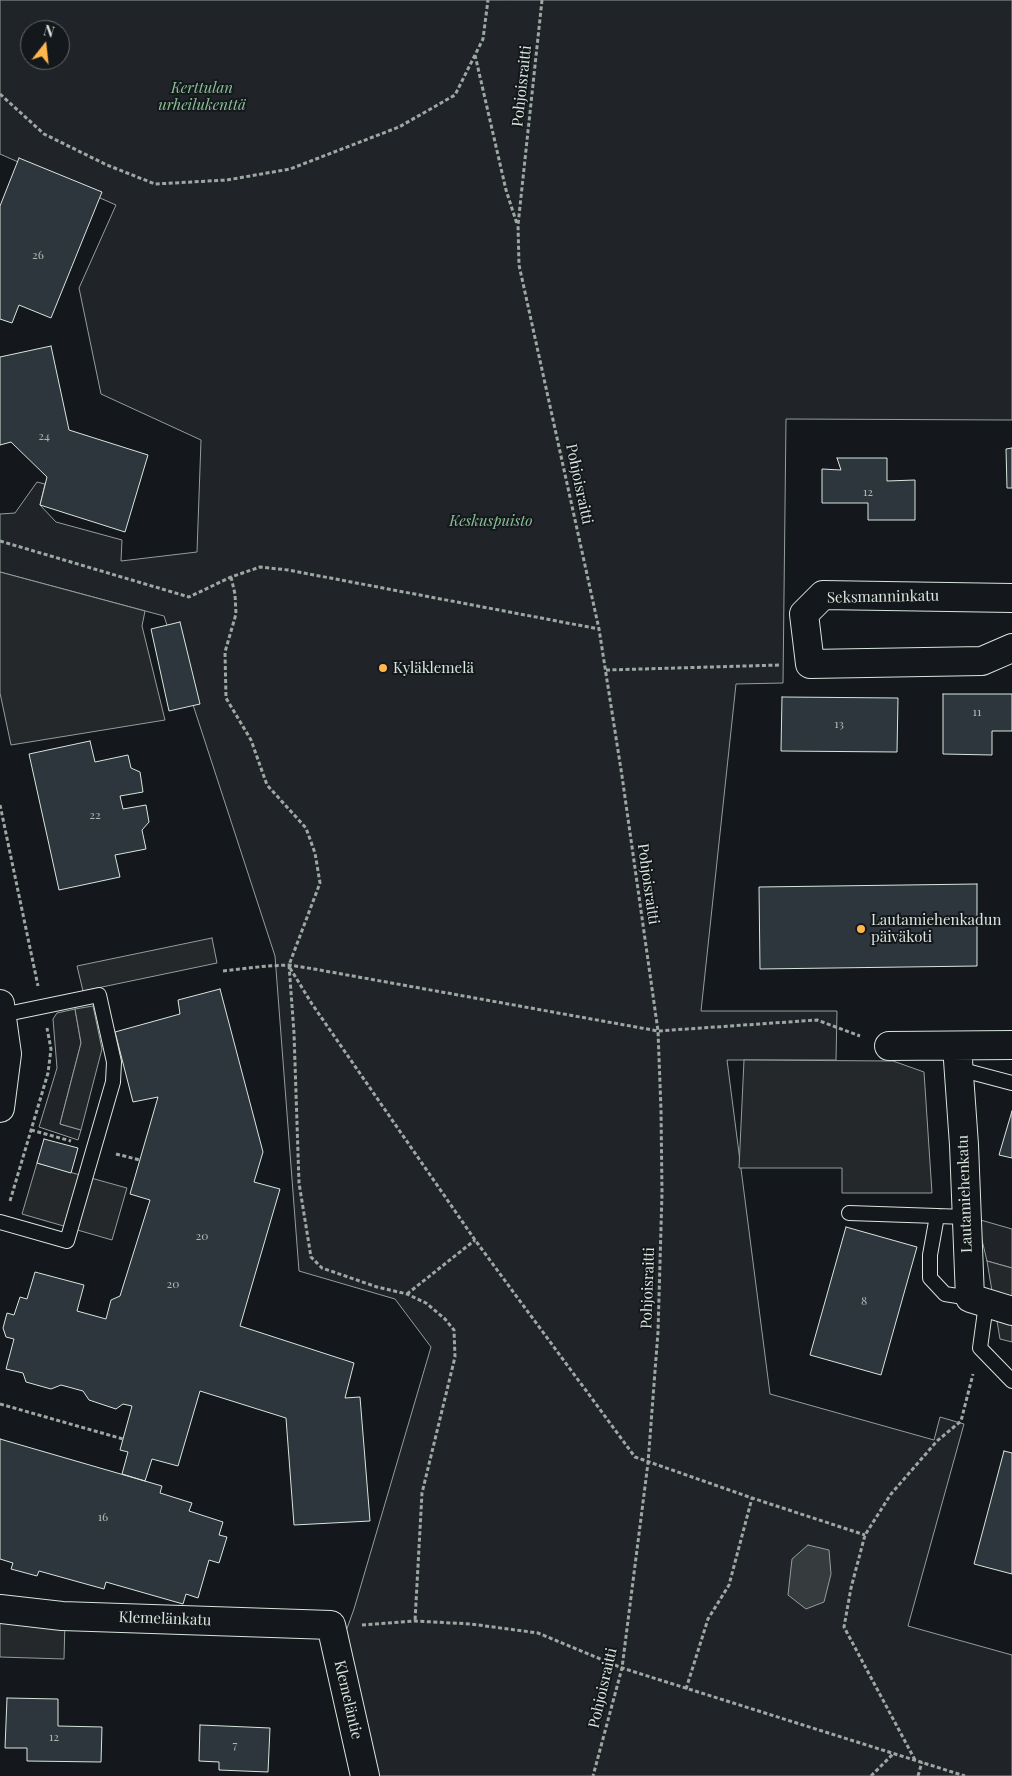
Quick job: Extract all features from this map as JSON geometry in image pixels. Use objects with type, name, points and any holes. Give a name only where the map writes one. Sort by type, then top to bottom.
[{"type":"street","name":"Seksmanninkatu","points":[[810,664],[804,614],[823,595],[1012,598]]},
{"type":"street","points":[[810,664],[982,661],[1012,648]]},
{"type":"street","points":[[0,1108],[7,1054],[1,1009]]},
{"type":"street","points":[[889,1046],[958,1057],[1012,1045]]},
{"type":"street","name":"Lautamiehenkatu","points":[[958,1057],[964,1145],[966,1217],[989,1304]]},
{"type":"street","name":"Klemelänkatu","points":[[0,1609],[62,1616],[331,1625]]},
{"type":"street","name":"Klemeläntie","points":[[331,1625],[365,1776]]},
{"type":"lane","points":[[0,1222],[67,1241],[113,1082],[114,1062],[99,995],[1,1009]]},
{"type":"lane","points":[[958,1057],[1012,1083]]},
{"type":"lane","points":[[849,1213],[966,1217]]},
{"type":"lane","points":[[937,1216],[930,1255],[930,1278],[945,1294],[989,1304],[980,1348],[1012,1382]]},
{"type":"path","points":[[0,94],[44,134],[107,166],[155,184],[227,180],[290,169],[399,127],[455,95],[483,39],[488,0]]},
{"type":"path","name":"Pohjoisraitti","points":[[542,0],[518,225],[519,265],[599,629],[606,670],[658,1030],[661,1110],[662,1193],[658,1332],[648,1463],[622,1668],[593,1776]]},
{"type":"path","points":[[475,54],[506,190],[518,225]]},
{"type":"path","points":[[0,541],[189,597],[231,577],[260,567],[288,570],[599,629]]},
{"type":"path","points":[[231,577],[235,594],[236,614],[225,652],[226,698],[251,740],[267,785],[306,828],[315,853],[320,883],[289,965],[294,1033],[299,1183],[311,1257],[322,1268],[377,1287],[407,1294],[426,1303],[445,1319],[454,1330],[455,1357],[422,1494],[415,1621]]},
{"type":"path","points":[[606,670],[810,664]]},
{"type":"path","points":[[289,965],[312,1004],[476,1240],[635,1457],[648,1463],[865,1535]]},
{"type":"path","points":[[223,971],[289,965],[658,1030],[817,1020],[889,1046]]},
{"type":"path","points":[[407,1294],[476,1240]]},
{"type":"path","points":[[915,1760],[844,1626],[851,1588],[865,1535],[891,1494],[937,1441],[961,1421],[980,1348]]},
{"type":"path","points":[[0,1404],[123,1438]]},
{"type":"path","points":[[686,1689],[708,1619],[729,1585],[752,1498]]},
{"type":"path","points":[[331,1625],[415,1621],[471,1624],[538,1633],[622,1668],[965,1776]]},
{"type":"path","points":[[871,1776],[894,1753]]},
{"type":"path","points":[[918,1776],[922,1762]]},
{"type":"green space","name":"Keskuspuisto","points":[[0,0],[1012,0],[1012,420],[786,419],[783,683],[736,684],[701,1011],[837,1011],[836,1060],[727,1060],[770,1394],[934,1440],[940,1417],[964,1424],[908,1626],[1012,1655],[1012,1776],[377,1776],[345,1634],[431,1347],[395,1299],[299,1271],[275,956],[164,616],[0,572],[0,514],[15,513],[37,482],[45,484],[40,505],[56,522],[122,540],[121,561],[197,552],[201,440],[101,394],[79,288],[116,205],[0,154]]},
{"type":"green space","points":[[75,1009],[81,1043],[60,1124],[81,1130],[78,1140],[39,1127],[57,1068],[53,1019],[57,1013]]},
{"type":"green space","points":[[977,1219],[1012,1229],[1012,1268],[987,1261]]},
{"type":"shaded area","points":[[0,572],[145,611],[142,626],[165,720],[11,745],[0,693]]},
{"type":"shaded area","points":[[212,938],[217,963],[83,991],[77,966]]},
{"type":"shaded area","points":[[93,1006],[102,1049],[81,1130],[60,1124],[81,1043],[75,1009]]},
{"type":"shaded area","points":[[744,1060],[893,1061],[924,1072],[932,1193],[842,1193],[842,1168],[739,1168]]},
{"type":"shaded area","points":[[37,1163],[127,1188],[112,1240],[22,1214]]},
{"type":"shaded area","points":[[987,1261],[1012,1268],[1012,1342],[1000,1339]]},
{"type":"shaded area","points":[[808,1545],[829,1550],[831,1574],[824,1602],[806,1609],[788,1595],[792,1559]]},
{"type":"shaded area","points":[[0,1620],[65,1621],[64,1659],[0,1657]]},
{"type":"building","points":[[19,158],[102,192],[51,318],[19,305],[12,323],[0,319],[0,206]]},
{"type":"building","points":[[51,346],[69,430],[148,455],[125,532],[40,505],[47,477],[11,442],[0,445],[0,357]]},
{"type":"building","points":[[1012,448],[1012,488],[1007,488],[1006,449]]},
{"type":"building","points":[[837,458],[887,458],[887,481],[915,480],[915,520],[868,520],[868,503],[822,503],[822,469],[841,470]]},
{"type":"building","points":[[180,622],[200,704],[169,711],[151,629]]},
{"type":"building","points":[[943,694],[1012,694],[1012,731],[992,731],[992,755],[943,754]]},
{"type":"building","points":[[782,697],[898,698],[897,752],[781,751]]},
{"type":"building","points":[[90,741],[95,762],[128,755],[131,768],[140,772],[143,792],[120,796],[123,809],[146,805],[149,822],[142,830],[146,849],[115,855],[120,877],[59,890],[29,754]]},
{"type":"building","points":[[977,884],[977,966],[760,969],[759,887]]},
{"type":"building","points":[[220,989],[263,1152],[254,1182],[280,1189],[240,1326],[354,1363],[345,1398],[360,1397],[370,1521],[294,1525],[286,1418],[200,1391],[178,1466],[152,1459],[145,1481],[122,1474],[128,1452],[120,1450],[132,1406],[123,1404],[116,1409],[89,1400],[83,1391],[61,1385],[51,1389],[26,1382],[23,1373],[6,1369],[14,1339],[6,1337],[3,1328],[7,1313],[14,1315],[20,1297],[27,1299],[35,1272],[84,1285],[77,1311],[106,1319],[111,1300],[120,1296],[150,1200],[130,1194],[158,1097],[133,1102],[115,1032],[180,1014],[178,1000]]},
{"type":"building","points":[[1012,1111],[1012,1158],[999,1155]]},
{"type":"building","points":[[44,1139],[78,1148],[71,1173],[37,1163]]},
{"type":"building","points":[[846,1227],[917,1247],[881,1375],[810,1355]]},
{"type":"building","points":[[0,1439],[162,1486],[160,1493],[192,1503],[189,1511],[223,1522],[219,1535],[227,1537],[219,1563],[209,1560],[198,1598],[186,1594],[183,1604],[106,1582],[104,1589],[39,1571],[37,1576],[11,1569],[13,1563],[0,1559]]},
{"type":"building","points":[[1004,1451],[1012,1453],[1012,1574],[974,1564]]},
{"type":"building","points":[[7,1698],[58,1699],[58,1726],[102,1727],[101,1762],[27,1761],[27,1748],[5,1748]]},
{"type":"building","points":[[200,1725],[270,1728],[268,1772],[219,1770],[219,1762],[199,1761]]},
{"type":"place","name":"Kyläklemelä","points":[[383,668]]},
{"type":"place","name":"Lautamiehenkadun päiväkoti","points":[[861,929]]},
{"type":"park label","name":"Kerttulan urheilukenttä","points":[[202,96]]}]
